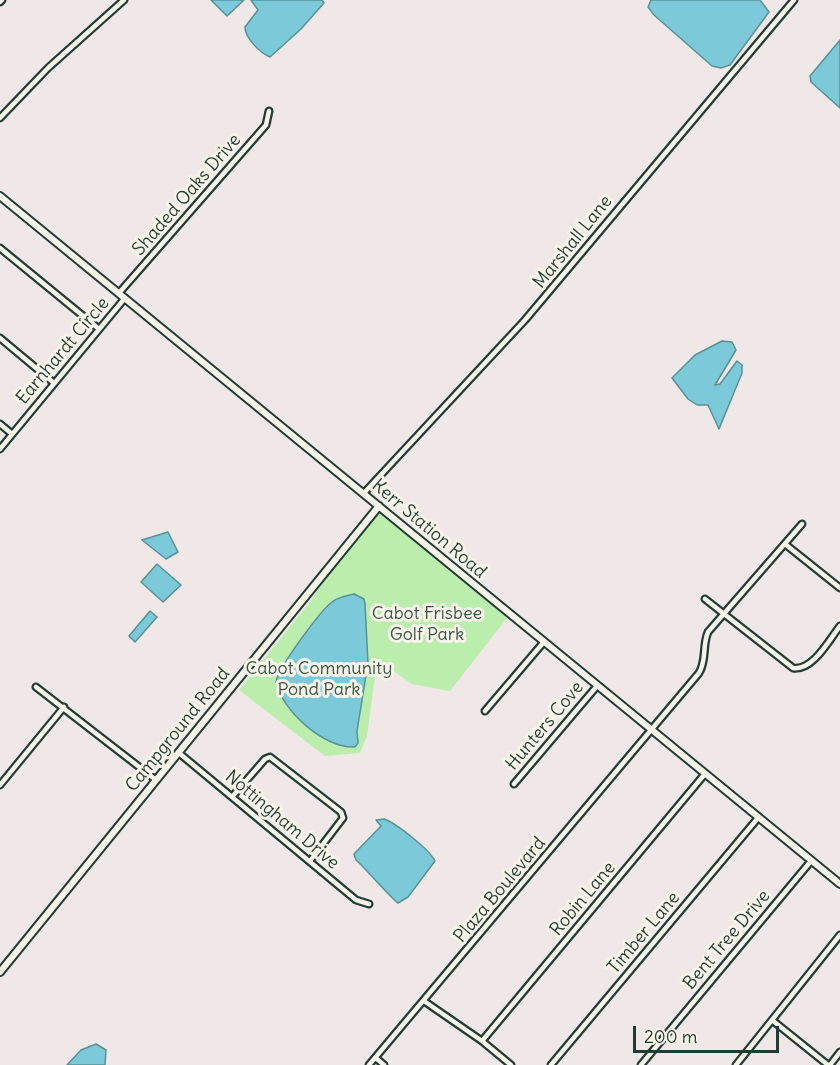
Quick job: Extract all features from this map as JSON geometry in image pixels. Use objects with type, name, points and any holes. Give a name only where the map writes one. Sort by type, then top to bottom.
[{"type":"street","points":[[0,118],[48,68],[124,0]]},
{"type":"street","name":"Marshall Lane","points":[[364,493],[525,320],[794,0]]},
{"type":"street","name":"Shaded Oaks Drive","points":[[122,296],[266,125],[269,111]]},
{"type":"street","name":"Kerr Station Road","points":[[0,196],[364,493],[704,775],[839,881]]},
{"type":"street","points":[[0,248],[99,328]]},
{"type":"street","name":"Earnhardt Circle","points":[[0,449],[99,328],[122,296]]},
{"type":"street","points":[[0,338],[54,383]]},
{"type":"street","points":[[0,424],[12,434]]},
{"type":"street","name":"Campground Road","points":[[0,972],[379,506]]},
{"type":"street","name":"Plaza Boulevard","points":[[369,1065],[703,667],[705,639],[802,524]]},
{"type":"street","points":[[785,544],[840,588]]},
{"type":"street","points":[[705,599],[787,665],[799,669],[809,664],[840,626]]},
{"type":"street","points":[[485,711],[543,643]]},
{"type":"street","name":"Hunters Cove","points":[[514,784],[597,686]]},
{"type":"street","points":[[36,687],[156,780]]},
{"type":"street","points":[[0,785],[64,707]]},
{"type":"street","name":"Nottingham Drive","points":[[179,753],[356,900],[369,904]]},
{"type":"street","points":[[232,797],[265,759],[270,757],[341,812],[343,818],[340,826],[310,861]]},
{"type":"street","name":"Robin Lane","points":[[482,1041],[704,775]]},
{"type":"street","name":"Timber Lane","points":[[551,1065],[758,818]]},
{"type":"street","name":"Bent Tree Drive","points":[[641,1065],[811,861]]},
{"type":"street","points":[[736,1065],[840,935]]},
{"type":"street","points":[[424,1001],[482,1041],[511,1065]]},
{"type":"street","points":[[772,1020],[829,1065],[840,1052]]},
{"type":"street","points":[[376,1059],[384,1065]]},
{"type":"green space","points":[[379,506],[507,618],[450,691],[412,684],[375,658],[376,669],[367,736],[360,753],[325,756],[239,690],[310,602],[347,546]]},
{"type":"water","points":[[211,0],[244,0],[227,16]]},
{"type":"water","points":[[251,0],[322,0],[324,3],[301,29],[270,57],[254,45],[246,31],[245,27],[258,10]]},
{"type":"water","points":[[651,0],[760,0],[769,12],[730,65],[721,68],[712,66],[654,15],[648,7]]},
{"type":"water","points":[[840,40],[840,108],[811,82],[810,76]]},
{"type":"water","points":[[722,341],[732,342],[736,350],[715,385],[720,384],[737,361],[742,365],[742,373],[719,429],[708,405],[697,405],[688,399],[672,378],[695,355]]},
{"type":"water","points":[[168,532],[178,552],[166,559],[142,540]]},
{"type":"water","points":[[157,564],[181,585],[163,602],[141,582]]},
{"type":"water","points":[[354,594],[364,599],[368,663],[357,731],[358,743],[355,747],[331,742],[306,726],[287,705],[276,682],[291,653],[326,607],[337,599]]},
{"type":"water","points":[[150,611],[157,617],[135,642],[129,636]]},
{"type":"water","points":[[384,819],[412,837],[435,861],[408,897],[398,903],[356,860],[354,854],[381,826],[376,820]]},
{"type":"water","points":[[96,1044],[106,1050],[105,1065],[67,1065],[81,1050]]},
{"type":"park label","name":"Cabot Frisbee Golf Park","points":[[427,624]]},
{"type":"park label","name":"Cabot Community Pond Park","points":[[319,679]]}]
